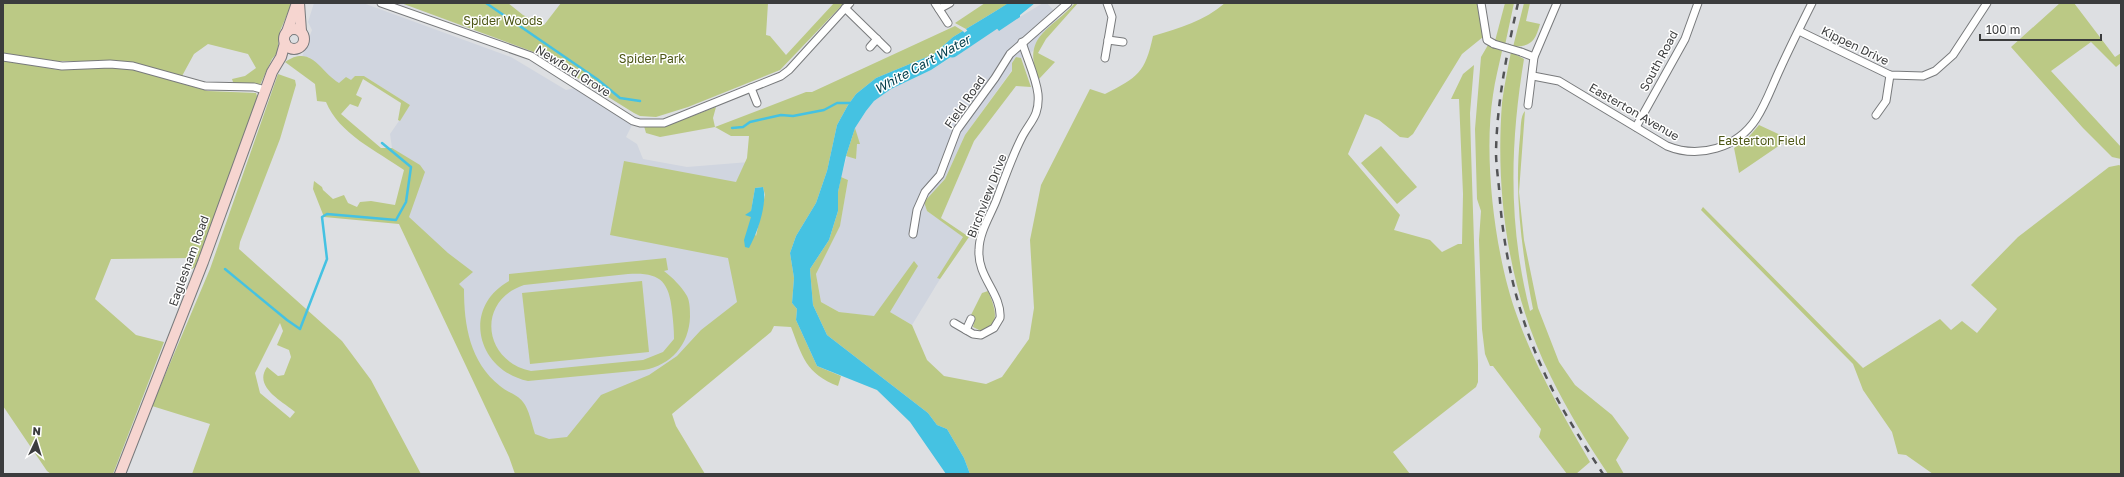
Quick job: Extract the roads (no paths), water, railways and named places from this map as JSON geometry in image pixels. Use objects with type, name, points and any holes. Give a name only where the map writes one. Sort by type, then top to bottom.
[{"type":"main road","points":[[298,3],[301,31],[304,36],[304,43],[299,48],[289,46],[284,37],[298,3]]},
{"type":"main road","points":[[287,32],[292,28],[301,31]]},
{"type":"main road","name":"Eaglesham Road","points":[[120,474],[190,295],[272,72],[289,46]]},
{"type":"street","name":"Newford Grove","points":[[381,3],[531,56],[611,108],[640,123],[664,123],[781,76],[789,70],[848,5],[887,49]]},
{"type":"street","points":[[948,22],[937,6],[950,3]]},
{"type":"street","name":"Field Road","points":[[913,234],[917,210],[925,192],[940,175],[957,130],[995,78],[1004,61],[1022,42],[1060,12],[1068,3]]},
{"type":"street","points":[[1105,58],[1112,16],[1107,3]]},
{"type":"street","points":[[1481,3],[1487,40],[1494,44],[1534,57]]},
{"type":"street","points":[[1528,105],[1533,76],[1534,57],[1558,3]]},
{"type":"street","name":"South Road","points":[[1636,127],[1685,39],[1698,3]]},
{"type":"street","name":"Easterton Avenue","points":[[1533,76],[1559,81],[1678,150],[1702,152],[1713,150],[1731,142],[1756,119],[1812,3]]},
{"type":"street","name":"Kippen Drive","points":[[1799,31],[1890,75],[1923,76],[1941,66],[1959,47],[1987,3]]},
{"type":"street","points":[[870,47],[877,39]]},
{"type":"street","points":[[1108,40],[1123,42]]},
{"type":"street","name":"Birchview Drive","points":[[954,323],[981,336],[994,328],[1000,318],[998,302],[983,276],[978,250],[982,236],[1021,137],[1032,123],[1036,110],[1038,95],[1022,42]]},
{"type":"street","points":[[3,57],[57,66],[110,64],[133,66],[205,86],[254,88],[265,90]]},
{"type":"street","points":[[1876,114],[1886,101],[1890,75]]},
{"type":"street","points":[[751,88],[757,103]]},
{"type":"street","points":[[966,330],[971,319]]},
{"type":"water","points":[[1009,3],[1035,3],[1020,15],[1020,17],[999,31],[995,26],[975,41],[966,29]]},
{"type":"water","points":[[963,31],[972,43],[931,70],[891,89],[874,101],[855,128],[846,156],[838,192],[838,211],[829,240],[810,269],[813,305],[827,335],[928,413],[937,425],[947,429],[964,458],[970,474],[946,474],[910,422],[877,390],[817,366],[796,320],[797,309],[792,303],[794,278],[790,253],[796,236],[816,203],[827,171],[837,125],[856,94],[876,78],[934,54],[953,37]]},
{"type":"water","points":[[763,187],[764,201],[761,218],[749,248],[745,247],[744,240],[751,217],[745,215],[751,211],[755,188]]},
{"type":"waterway","points":[[486,3],[597,79],[620,98],[640,101]]},
{"type":"waterway","name":"White Cart Water","points":[[952,50],[1022,3]]},
{"type":"waterway","points":[[732,128],[743,127],[750,122],[781,115],[793,116],[824,110],[837,103],[852,103]]},
{"type":"waterway","points":[[225,269],[300,329],[327,259],[322,217],[327,214],[396,220],[406,202],[411,167],[382,143]]},
{"type":"railway","points":[[1518,3],[1503,77],[1498,115],[1496,152],[1501,212],[1508,259],[1519,305],[1534,350],[1564,411],[1603,474]]},
{"type":"park label","name":"Spider Woods","points":[[503,21]]},
{"type":"park label","name":"Spider Park","points":[[652,59]]},
{"type":"park label","name":"Easterton Field","points":[[1762,141]]}]
